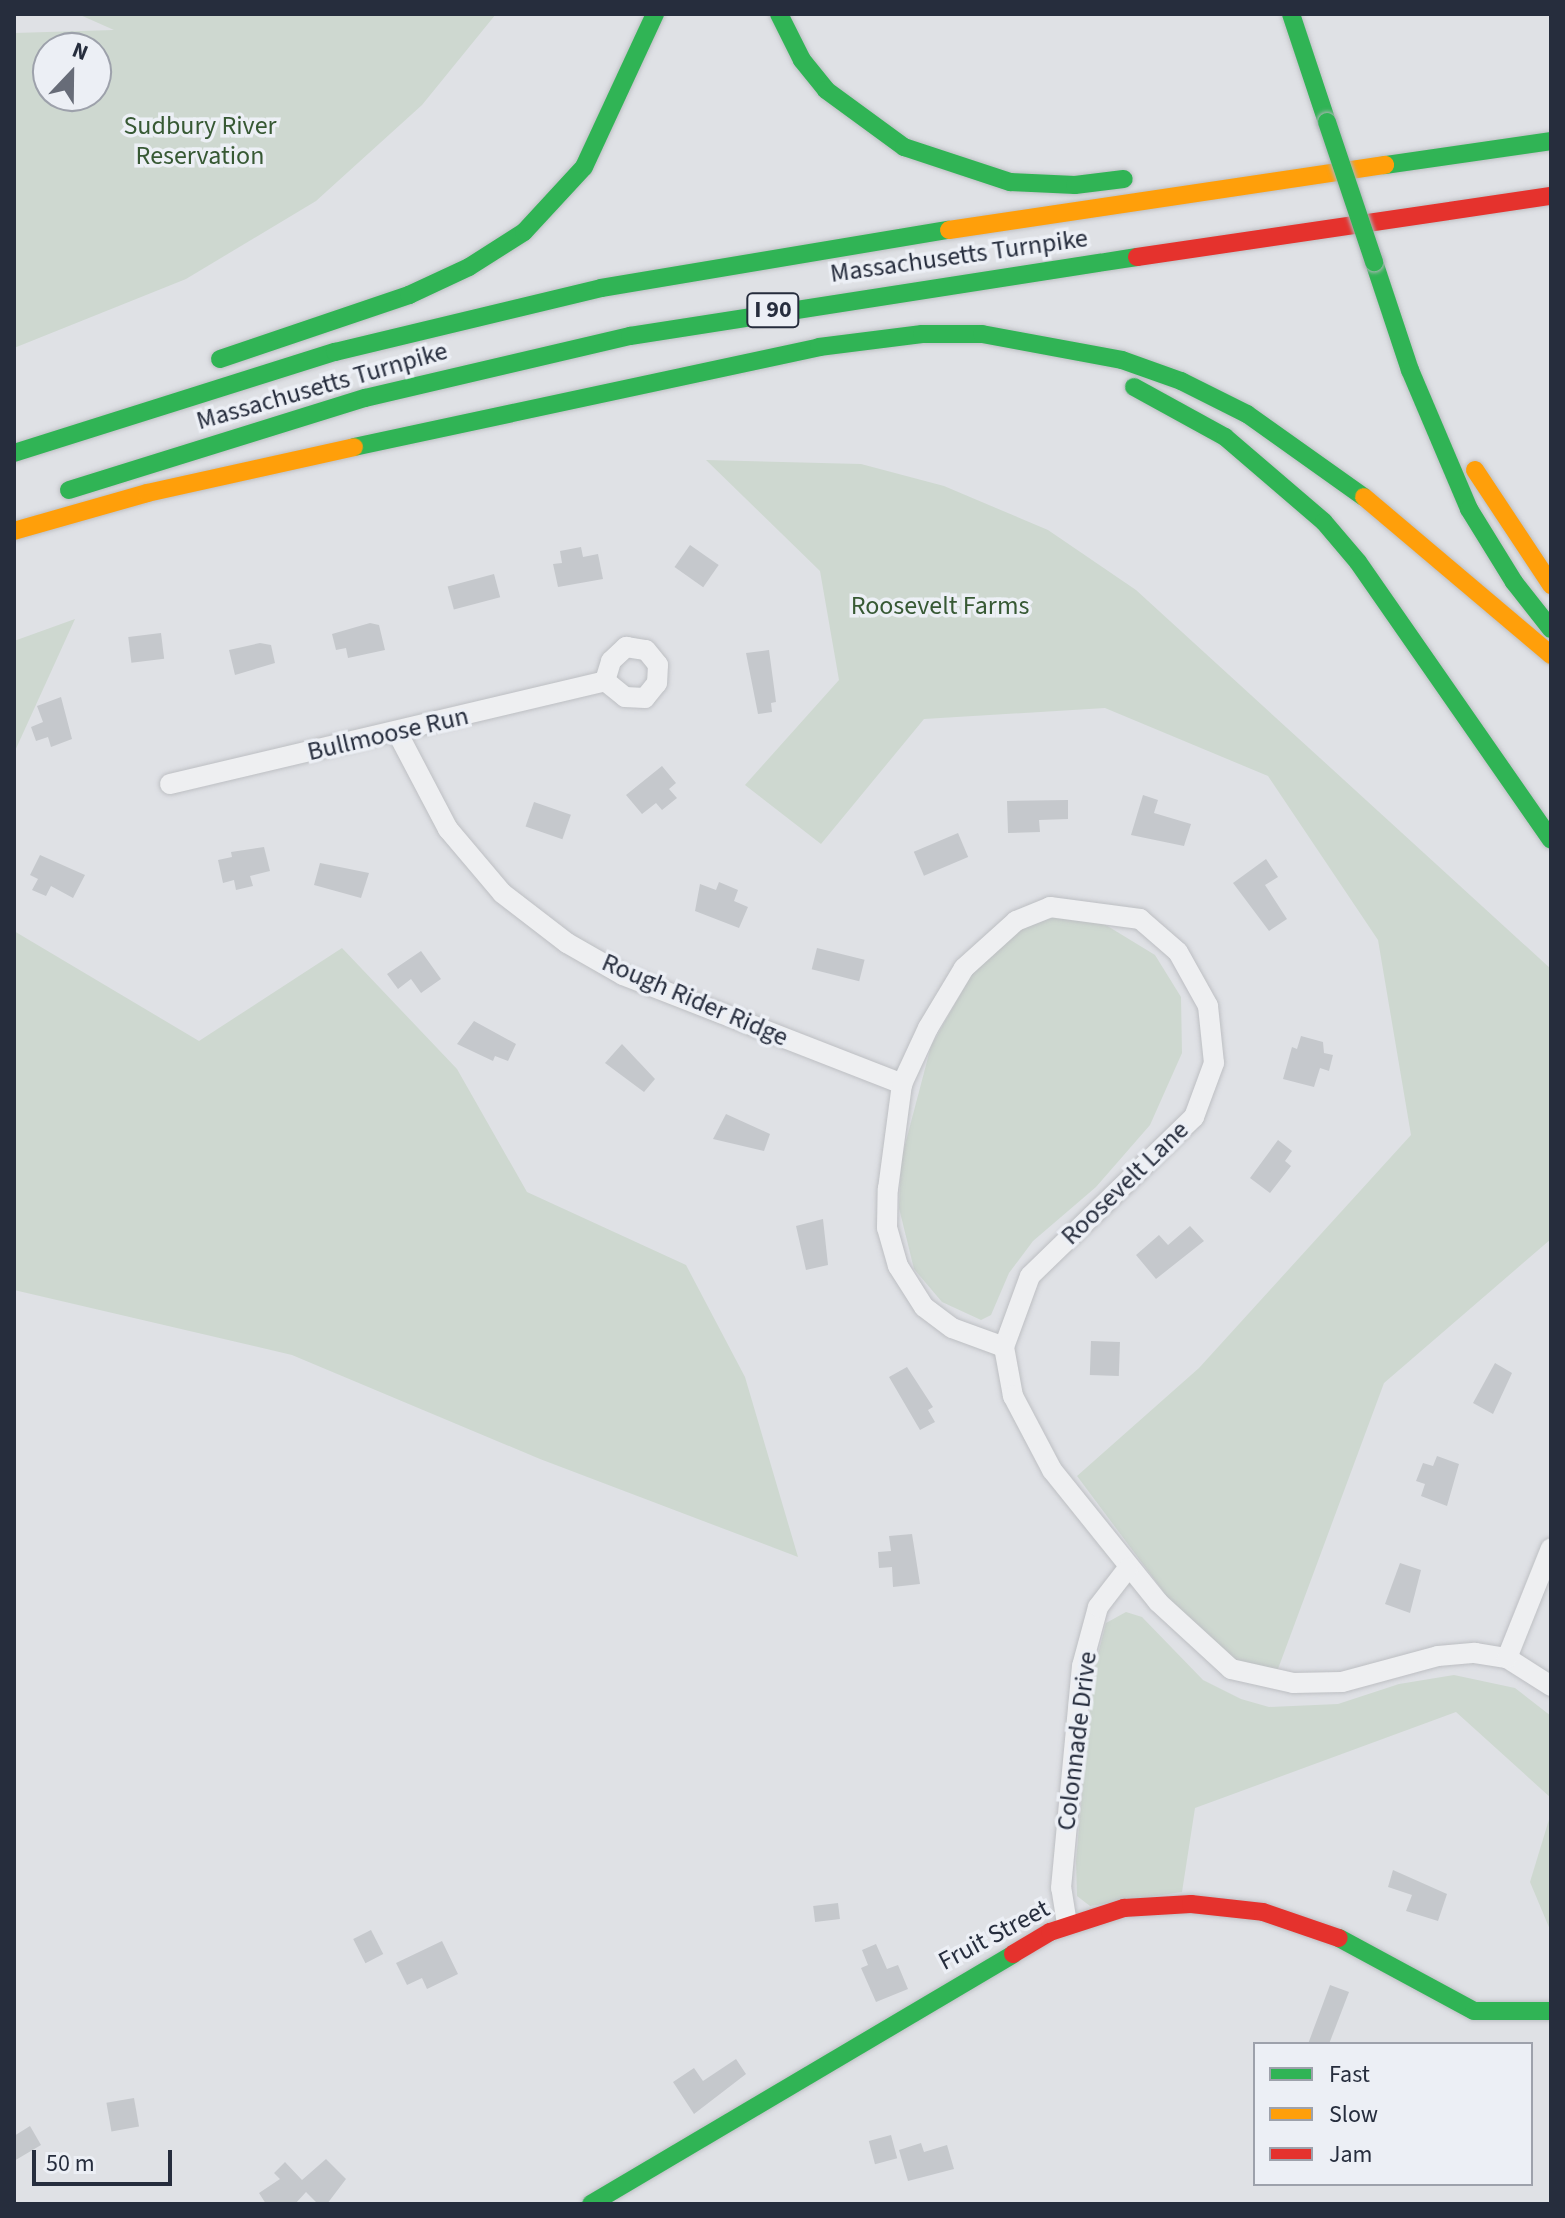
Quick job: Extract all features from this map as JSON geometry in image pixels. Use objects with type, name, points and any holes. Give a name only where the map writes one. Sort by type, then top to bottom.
[{"type":"main road","points":[[206,364],[409,295],[469,267],[524,232],[584,167],[655,14]]},
{"type":"main road","points":[[779,14],[797,52],[826,90],[904,147],[1010,182],[1075,185],[1141,177]]},
{"type":"main road","points":[[1291,14],[1327,122],[1463,449],[1551,585]]},
{"type":"main road","points":[[1348,120],[1410,370],[1469,509],[1514,582],[1551,629]]},
{"type":"main road","name":"Massachusetts Turnpike","points":[[14,453],[335,352],[601,288],[845,245],[1551,141]]},
{"type":"main road","points":[[1316,152],[1359,145]]},
{"type":"main road","name":"Massachusetts Turnpike","points":[[54,495],[365,398],[630,336],[833,301],[1551,196]]},
{"type":"main road","points":[[14,531],[232,474],[770,359],[881,339],[963,333],[1049,343],[1161,373],[1235,408],[1319,460],[1551,655]]},
{"type":"main road","points":[[770,359],[925,345],[993,348],[1102,375],[1210,427],[1280,480],[1342,542],[1551,840]]},
{"type":"main road","points":[[14,453],[150,388]]},
{"type":"main road","name":"Fruit Street","points":[[591,2204],[911,2010],[1067,1924],[1124,1908],[1177,1904],[1263,1912],[1335,1936],[1474,2011],[1551,2011]]},
{"type":"street","name":"Bullmoose Run","points":[[170,784],[605,681]]},
{"type":"street","name":"Rough Rider Ridge","points":[[397,732],[448,829],[502,893],[567,943],[623,975],[902,1084]]},
{"type":"street","name":"Roosevelt Lane","points":[[1050,907],[1140,919],[1178,952],[1208,1006],[1214,1063],[1194,1117],[1030,1276],[1004,1347],[952,1328],[924,1307],[898,1266],[887,1228],[888,1189],[902,1084],[964,968],[1016,921],[1050,907]]},
{"type":"street","points":[[1004,1347],[1027,1431],[1128,1568],[1231,1669],[1293,1683],[1342,1682],[1438,1656],[1507,1658],[1551,1686]]},
{"type":"street","points":[[1507,1658],[1551,1548]]},
{"type":"street","name":"Colonnade Drive","points":[[1067,1924],[1061,1888],[1082,1666],[1098,1607],[1128,1568]]},
{"type":"green space","name":"Sudbury River Reservation","points":[[78,14],[496,14],[422,105],[316,201],[186,279],[14,348],[14,33],[32,32],[32,112],[112,112],[112,32],[47,32],[114,30]]},
{"type":"green space","name":"Roosevelt Farms","points":[[706,460],[861,464],[944,486],[1048,530],[1136,590],[1551,969],[1551,1239],[1384,1383],[1275,1677],[1233,1660],[1172,1603],[1077,1476],[1199,1368],[1411,1135],[1378,940],[1268,776],[1105,708],[924,719],[821,844],[745,785],[839,680],[820,571]]},
{"type":"green space","points":[[75,619],[14,753],[14,641]]},
{"type":"green space","points":[[1054,917],[1096,919],[1155,955],[1181,997],[1182,1053],[1150,1125],[1096,1187],[1033,1241],[1009,1273],[991,1315],[981,1320],[942,1302],[914,1269],[899,1208],[901,1160],[931,1046],[972,974],[1020,930]]},
{"type":"green space","points":[[14,931],[199,1041],[342,948],[457,1069],[527,1192],[686,1265],[745,1377],[798,1557],[540,1459],[292,1355],[14,1290]]},
{"type":"green space","points":[[1126,1612],[1142,1617],[1203,1680],[1241,1699],[1269,1707],[1338,1704],[1399,1684],[1454,1675],[1515,1688],[1551,1716],[1551,1798],[1456,1712],[1195,1808],[1182,1892],[1090,1906],[1077,1896],[1076,1861],[1093,1674],[1106,1623]]},
{"type":"green space","points":[[1551,1813],[1551,1932],[1530,1882]]},
{"type":"building","points":[[690,545],[719,565],[703,587],[675,567]]},
{"type":"building","points":[[581,547],[583,557],[598,554],[603,579],[558,587],[553,564],[562,563],[560,551]]},
{"type":"building","points":[[494,574],[500,597],[454,610],[448,586]]},
{"type":"building","points":[[370,623],[379,625],[385,650],[348,658],[346,648],[336,650],[332,634]]},
{"type":"building","points":[[161,633],[164,659],[131,663],[128,637]]},
{"type":"building","points":[[260,643],[271,645],[275,663],[235,675],[229,650]]},
{"type":"building","points":[[769,650],[776,702],[771,703],[772,712],[758,714],[746,653]]},
{"type":"building","points":[[61,697],[72,739],[51,747],[48,737],[36,741],[31,727],[43,722],[37,706]]},
{"type":"building","points":[[662,766],[676,783],[669,789],[677,798],[662,810],[656,803],[642,814],[626,795]]},
{"type":"building","points":[[1143,795],[1158,800],[1154,813],[1191,824],[1184,846],[1131,835]]},
{"type":"building","points":[[1068,800],[1068,819],[1039,820],[1040,832],[1008,833],[1007,801]]},
{"type":"building","points":[[534,802],[571,815],[562,839],[526,827]]},
{"type":"building","points":[[958,833],[968,857],[924,876],[914,852]]},
{"type":"building","points":[[264,847],[270,871],[250,876],[253,886],[236,890],[234,880],[223,883],[218,860],[232,857],[231,852]]},
{"type":"building","points":[[40,855],[85,875],[73,898],[51,886],[46,896],[32,890],[38,879],[30,875]]},
{"type":"building","points":[[1266,859],[1278,877],[1265,885],[1287,919],[1269,931],[1233,883]]},
{"type":"building","points":[[320,863],[369,873],[361,898],[314,885]]},
{"type":"building","points":[[719,882],[738,890],[734,901],[748,907],[739,928],[695,911],[700,884],[716,890]]},
{"type":"building","points":[[817,948],[865,960],[859,981],[812,969]]},
{"type":"building","points":[[421,951],[441,979],[421,993],[411,979],[398,989],[387,974]]},
{"type":"building","points":[[474,1021],[516,1044],[508,1061],[495,1056],[493,1061],[457,1044]]},
{"type":"building","points":[[1301,1036],[1323,1042],[1324,1053],[1333,1055],[1329,1071],[1320,1068],[1314,1087],[1283,1079],[1292,1047],[1297,1049]]},
{"type":"building","points":[[622,1044],[655,1079],[644,1092],[605,1063]]},
{"type":"building","points":[[726,1114],[770,1134],[764,1151],[713,1139]]},
{"type":"building","points":[[1278,1140],[1292,1151],[1285,1161],[1291,1166],[1270,1193],[1250,1178]]},
{"type":"building","points":[[823,1219],[828,1265],[806,1270],[796,1226]]},
{"type":"building","points":[[1190,1226],[1204,1241],[1156,1279],[1136,1255],[1159,1235],[1168,1245]]},
{"type":"building","points":[[1091,1341],[1120,1342],[1119,1376],[1090,1375]]},
{"type":"building","points":[[1495,1363],[1512,1373],[1493,1414],[1473,1403]]},
{"type":"building","points":[[907,1367],[933,1407],[928,1410],[935,1422],[920,1430],[889,1377]]},
{"type":"building","points":[[1437,1456],[1459,1464],[1447,1506],[1421,1496],[1425,1484],[1416,1481],[1423,1463],[1433,1466]]},
{"type":"building","points":[[912,1534],[920,1584],[893,1587],[892,1567],[879,1568],[878,1552],[891,1551],[889,1536]]},
{"type":"building","points":[[1400,1563],[1421,1570],[1410,1613],[1385,1604]]},
{"type":"building","points":[[1393,1870],[1447,1894],[1438,1921],[1406,1911],[1412,1895],[1388,1887]]},
{"type":"building","points":[[838,1903],[840,1919],[815,1922],[813,1906]]},
{"type":"building","points":[[371,1930],[383,1954],[365,1963],[353,1939]]},
{"type":"building","points":[[442,1941],[458,1974],[427,1989],[422,1978],[407,1985],[396,1963]]},
{"type":"building","points":[[876,1944],[887,1969],[898,1965],[908,1989],[876,2002],[861,1968],[868,1965],[862,1950]]},
{"type":"building","points":[[1330,1985],[1349,1992],[1330,2042],[1309,2042]]},
{"type":"building","points":[[736,2059],[746,2074],[694,2114],[673,2082],[694,2068],[703,2081]]},
{"type":"building","points":[[134,2098],[139,2127],[111,2131],[106,2103]]},
{"type":"building","points":[[30,2126],[41,2145],[14,2161],[14,2136]]},
{"type":"building","points":[[891,2135],[897,2158],[875,2164],[869,2141]]},
{"type":"building","points":[[921,2143],[924,2152],[947,2145],[954,2169],[908,2181],[899,2150]]},
{"type":"building","points":[[326,2159],[346,2179],[327,2204],[318,2204],[306,2192],[295,2204],[266,2204],[259,2193],[280,2179],[274,2173],[285,2162],[302,2180]]},
{"type":"traffic: fast","points":[[220,359],[409,295],[469,267],[524,232],[584,167],[655,14]]},
{"type":"traffic: fast","points":[[779,14],[802,60],[826,90],[904,147],[1010,182],[1075,185],[1124,179]]},
{"type":"traffic: fast","points":[[1291,14],[1327,122]]},
{"type":"traffic: fast","points":[[1327,122],[1374,262]]},
{"type":"traffic: fast","points":[[1385,165],[1551,141]]},
{"type":"traffic: fast","points":[[14,453],[335,352],[601,288],[949,230]]},
{"type":"traffic: fast","points":[[69,490],[365,398],[630,336],[1137,257]]},
{"type":"traffic: fast","points":[[1374,262],[1410,370],[1469,509],[1514,582],[1551,629]]},
{"type":"traffic: fast","points":[[354,447],[819,347],[922,334],[982,334],[1122,360],[1181,381],[1247,414],[1364,497]]},
{"type":"traffic: fast","points":[[1134,387],[1225,437],[1324,522],[1358,562],[1551,840]]},
{"type":"traffic: fast","points":[[1339,1938],[1474,2011],[1551,2011]]},
{"type":"traffic: fast","points":[[591,2204],[1013,1954]]},
{"type":"traffic: slow","points":[[949,230],[1385,165]]},
{"type":"traffic: slow","points":[[14,531],[147,493],[354,447]]},
{"type":"traffic: slow","points":[[1475,470],[1551,585]]},
{"type":"traffic: slow","points":[[1364,497],[1551,655]]},
{"type":"traffic: jam","points":[[1137,257],[1551,196]]},
{"type":"traffic: jam","points":[[1013,1954],[1050,1932],[1124,1908],[1191,1904],[1263,1912],[1339,1938]]}]
